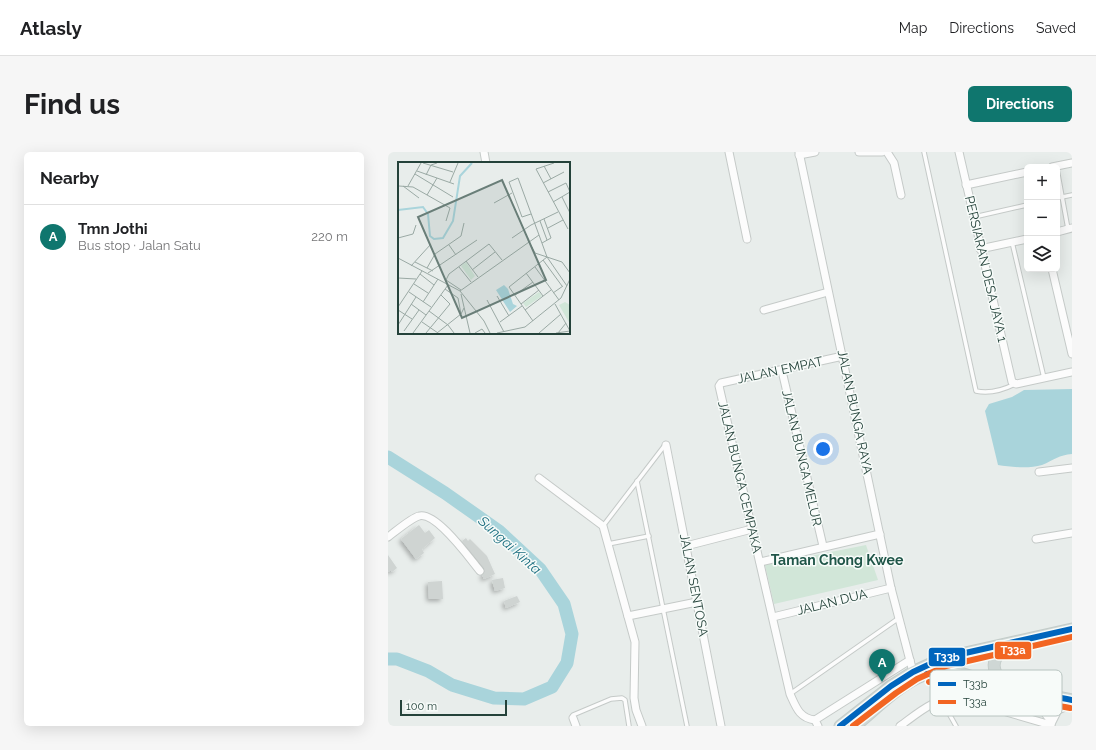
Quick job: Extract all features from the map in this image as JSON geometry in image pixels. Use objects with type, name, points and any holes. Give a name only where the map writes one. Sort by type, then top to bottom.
[{"type":"main road","points":[[849,725],[891,686],[913,672],[943,658],[1072,629]]},
{"type":"main road","points":[[994,670],[993,665],[996,657],[1004,645]]},
{"type":"main road","points":[[849,725],[904,686],[923,675],[930,673]]},
{"type":"main road","points":[[1062,698],[1072,700]]},
{"type":"street","points":[[484,152],[486,162]]},
{"type":"street","points":[[729,152],[747,239]]},
{"type":"street","points":[[799,154],[815,152]]},
{"type":"street","points":[[859,152],[882,152]]},
{"type":"street","points":[[887,152],[894,163],[901,194]]},
{"type":"street","name":"PERSIARAN DESA JAYA 1","points":[[959,152],[980,249],[1012,382],[1016,384]]},
{"type":"street","name":"JALAN BUNGA RAYA","points":[[799,154],[891,588],[913,672]]},
{"type":"street","points":[[1060,166],[1072,163]]},
{"type":"street","points":[[966,185],[1024,173]]},
{"type":"street","points":[[1060,231],[1070,229]]},
{"type":"street","points":[[980,249],[1024,240]]},
{"type":"street","points":[[1053,272],[1072,354]]},
{"type":"street","points":[[764,310],[828,292]]},
{"type":"street","name":"JALAN EMPAT","points":[[719,386],[721,383],[782,371],[843,356]]},
{"type":"street","name":"JALAN BUNGA MELUR","points":[[782,371],[823,546]]},
{"type":"street","points":[[1016,384],[1072,372]]},
{"type":"street","name":"JALAN BUNGA CEMPAKA","points":[[719,386],[790,694],[800,715],[817,723]]},
{"type":"street","name":"JALAN SENTOSA","points":[[666,445],[698,602],[721,726]]},
{"type":"street","points":[[1039,472],[1072,468]]},
{"type":"street","points":[[539,478],[603,526],[635,642],[636,710],[642,726]]},
{"type":"street","points":[[388,538],[418,516],[424,516],[432,520],[453,536],[480,571]]},
{"type":"street","points":[[686,546],[752,529]]},
{"type":"street","points":[[1036,539],[1072,533]]},
{"type":"street","points":[[760,562],[823,546],[880,534]]},
{"type":"street","name":"JALAN DUA","points":[[773,617],[891,588]]},
{"type":"street","points":[[628,616],[698,602]]},
{"type":"street","points":[[817,723],[910,660]]},
{"type":"street","points":[[1062,708],[1072,704]]},
{"type":"street","points":[[900,726],[930,706]]},
{"type":"street","points":[[1022,716],[1051,724]]},
{"type":"street","points":[[573,718],[576,726]]},
{"type":"lane","points":[[924,152],[976,391],[985,393],[1008,388],[1016,384]]},
{"type":"lane","points":[[1060,188],[1070,229]]},
{"type":"lane","points":[[1062,197],[1072,195]]},
{"type":"lane","points":[[973,217],[1024,206]]},
{"type":"lane","points":[[1012,242],[1044,378]]},
{"type":"lane","points":[[603,526],[666,445]]},
{"type":"lane","points":[[637,481],[687,726]]},
{"type":"lane","points":[[608,544],[648,536]]},
{"type":"lane","points":[[790,694],[899,618]]},
{"type":"lane","points":[[573,718],[573,715],[598,704],[611,699],[622,698],[624,700],[629,726]]},
{"type":"lane","points":[[951,716],[956,726]]},
{"type":"green space","points":[[866,545],[878,580],[774,604],[765,565]]},
{"type":"water","points":[[1072,389],[1072,454],[1060,457],[1042,465],[1031,467],[998,465],[985,411],[989,404],[1012,397],[1024,390]]},
{"type":"building","points":[[419,525],[425,533],[429,530],[435,538],[422,549],[424,553],[416,559],[401,539]]},
{"type":"building","points":[[466,538],[468,541],[470,539],[487,556],[495,574],[484,579],[482,575],[485,572],[484,568],[462,541]]},
{"type":"building","points":[[388,555],[397,568],[392,572],[391,570],[388,572]]},
{"type":"building","points":[[503,578],[505,588],[495,591],[492,580]]},
{"type":"building","points":[[442,581],[443,599],[429,599],[428,582]]},
{"type":"building","points":[[517,596],[520,602],[506,608],[504,601]]},
{"type":"waterway","name":"Sungai Kinta","points":[[388,457],[445,493],[499,531],[540,569],[564,604],[572,634],[567,663],[552,687],[524,699],[494,698],[452,685],[428,671],[397,659],[388,659]]},
{"type":"transit line","name":"T33b","points":[[840,726],[891,686],[913,672],[943,658],[1072,629]]},
{"type":"transit line","name":"T33a","points":[[937,670],[946,666],[1072,637]]},
{"type":"transit line","name":"T33a","points":[[853,726],[896,693],[917,679],[930,673]]},
{"type":"transit line","name":"T33b","points":[[1062,698],[1072,700]]},
{"type":"transit line","name":"T33a","points":[[1062,706],[1070,708]]},
{"type":"place","name":"Tmn Jothi","points":[[882,682]]},
{"type":"district","name":"Taman Chong Kwee","points":[[837,560]]}]
